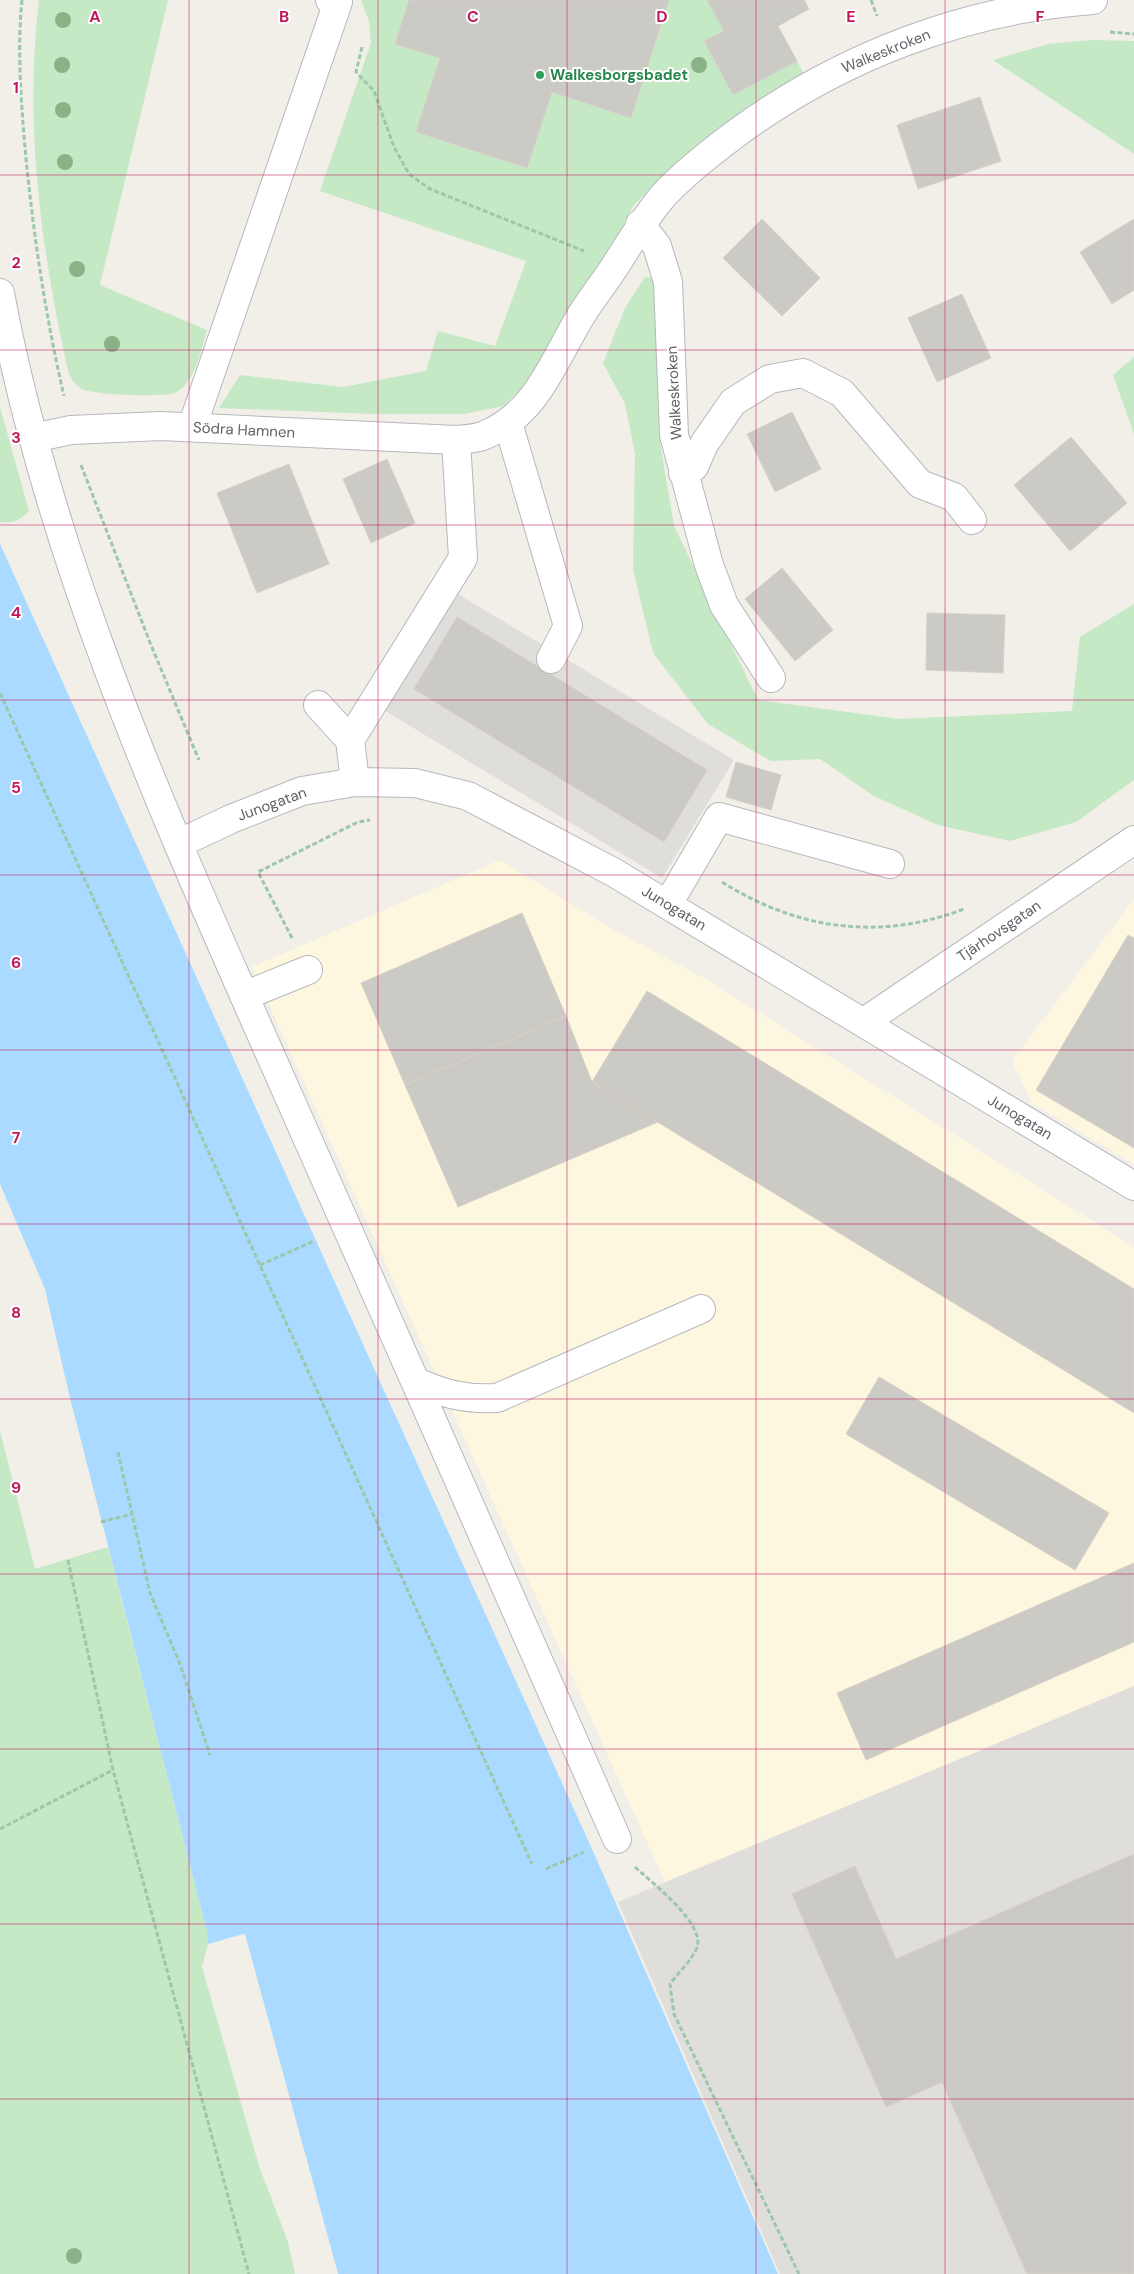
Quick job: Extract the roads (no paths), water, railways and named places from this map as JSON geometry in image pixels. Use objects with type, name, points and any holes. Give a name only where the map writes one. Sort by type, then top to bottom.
[{"type":"street","name":"Walkeskroken","points":[[456,440],[483,436],[508,423],[527,406],[543,385],[582,314],[640,224],[664,195],[716,149],[761,115],[841,70],[889,47],[975,20],[1065,2],[1093,0]]},
{"type":"street","points":[[192,427],[335,1]]},
{"type":"street","name":"Walkeskroken","points":[[640,224],[657,246],[668,282],[674,435],[683,473],[694,468],[704,444],[733,402],[770,379],[803,372],[842,393],[920,484],[954,497],[972,520]]},
{"type":"street","points":[[0,293],[16,375],[64,543],[98,646],[136,745],[244,996],[617,1839]]},
{"type":"street","points":[[508,423],[568,626],[551,659]]},
{"type":"street","name":"Södra Hamnen","points":[[33,438],[71,430],[132,426],[192,427],[456,440]]},
{"type":"street","points":[[350,740],[463,558],[456,440]]},
{"type":"street","points":[[683,473],[708,565],[724,605],[770,678]]},
{"type":"street","points":[[318,706],[350,740],[356,782]]},
{"type":"street","name":"Junogatan","points":[[178,844],[231,819],[302,791],[356,782],[415,783],[468,796],[596,862],[668,904],[1134,1186]]},
{"type":"street","points":[[668,904],[719,817],[890,864]]},
{"type":"street","name":"Tjärhovsgatan","points":[[864,1022],[1134,840]]},
{"type":"street","points":[[244,996],[308,970]]},
{"type":"street","points":[[415,1381],[456,1397],[497,1398],[701,1309]]},
{"type":"water","points":[[0,544],[592,1849],[778,2274],[338,2274],[245,1934],[208,1944],[207,1931],[69,1394],[45,1289],[0,1184]]},
{"type":"place","name":"Walkesborgsbadet","points":[[540,75]]}]
